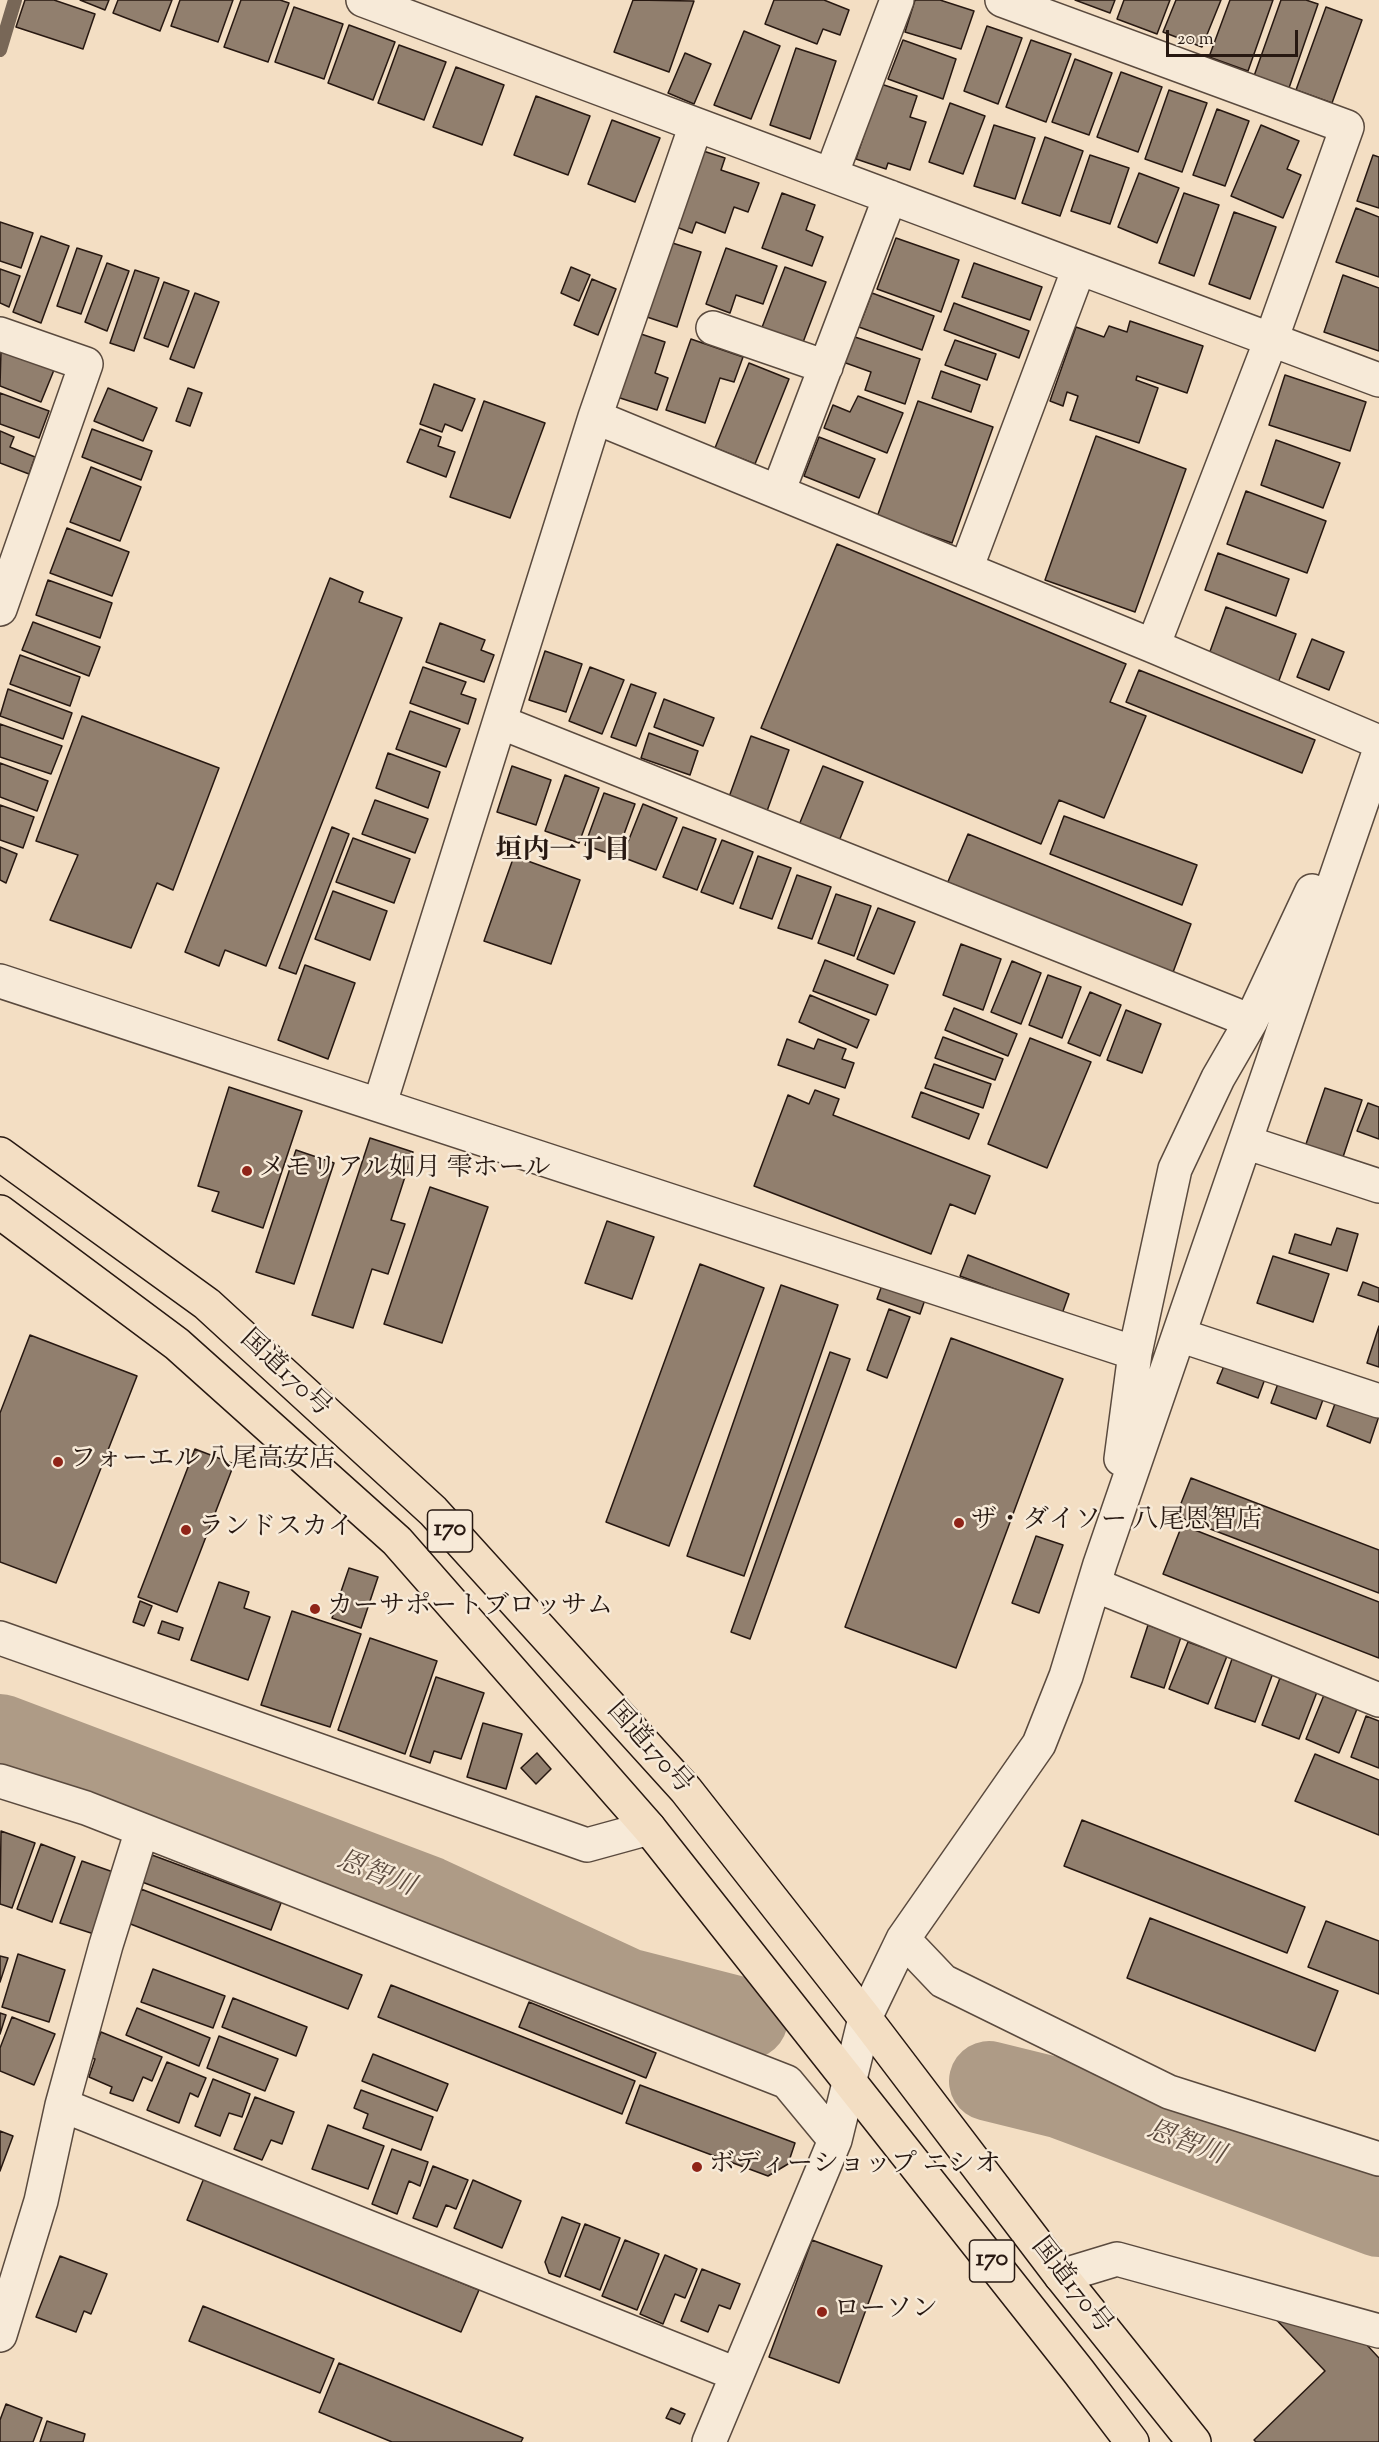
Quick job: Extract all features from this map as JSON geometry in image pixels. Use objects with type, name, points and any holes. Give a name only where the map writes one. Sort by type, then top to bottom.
[{"type":"highway","name":"国道170号","points":[[0,1154],[207,1304],[433,1511],[686,1790],[834,1977],[870,2007],[935,2110],[1061,2276],[1194,2442]]},
{"type":"highway","name":"国道170号","points":[[0,1212],[177,1344],[397,1541],[649,1828],[1132,2442]]},
{"type":"street","points":[[363,0],[1379,380]]},
{"type":"street","points":[[831,175],[897,0]]},
{"type":"street","points":[[1002,0],[1347,127],[1271,340],[1153,646]]},
{"type":"street","points":[[380,1104],[595,417],[696,125]]},
{"type":"street","points":[[778,492],[890,197]]},
{"type":"street","points":[[966,569],[1079,268]]},
{"type":"street","points":[[713,328],[826,367]]},
{"type":"street","points":[[0,334],[86,364],[7,564],[0,609]]},
{"type":"street","points":[[595,417],[1153,646],[1379,742]]},
{"type":"street","points":[[500,722],[1251,1021]]},
{"type":"street","points":[[1097,1575],[1123,1448],[1135,1353],[1175,1169],[1218,1078],[1251,1021],[1379,751]]},
{"type":"street","points":[[709,2442],[835,2140],[870,2007],[903,1939],[1039,1744],[1066,1676],[1097,1575],[1379,751]]},
{"type":"street","points":[[0,981],[1135,1353]]},
{"type":"street","points":[[1245,1142],[1379,1186]]},
{"type":"street","points":[[1179,1335],[1379,1401]]},
{"type":"street","points":[[1097,1575],[1379,1700]]},
{"type":"street","points":[[0,1638],[587,1845],[649,1828]]},
{"type":"street","points":[[0,1781],[86,1808],[787,2082],[835,2140]]},
{"type":"street","points":[[0,2335],[41,2201],[62,2105],[106,1945],[142,1830]]},
{"type":"street","points":[[903,1939],[943,1981],[1169,2092],[1379,2158]]},
{"type":"street","points":[[62,2105],[736,2374]]},
{"type":"street","points":[[1061,2276],[1117,2259],[1379,2331]]},
{"type":"building","points":[[25,0],[54,0],[95,14],[83,49],[16,27]]},
{"type":"building","points":[[80,0],[109,0],[105,10]]},
{"type":"building","points":[[118,0],[172,0],[160,31],[113,13]]},
{"type":"building","points":[[180,0],[233,0],[218,42],[171,26]]},
{"type":"building","points":[[241,0],[280,0],[289,3],[268,62],[224,47]]},
{"type":"building","points":[[633,0],[694,1],[669,72],[614,52]]},
{"type":"building","points":[[774,0],[824,0],[849,10],[840,35],[823,29],[817,44],[765,24]]},
{"type":"building","points":[[915,0],[940,0],[974,11],[961,49],[905,32]]},
{"type":"building","points":[[1075,0],[1115,0],[1110,13]]},
{"type":"building","points":[[1124,0],[1170,0],[1157,34],[1117,19]]},
{"type":"building","points":[[1176,0],[1221,0],[1202,47],[1163,32]]},
{"type":"building","points":[[1230,0],[1273,0],[1248,71],[1209,57]]},
{"type":"building","points":[[1281,0],[1306,0],[1318,4],[1289,88],[1254,76]]},
{"type":"building","points":[[294,7],[343,24],[324,79],[275,62]]},
{"type":"building","points":[[1326,7],[1362,20],[1332,103],[1296,90]]},
{"type":"building","points":[[349,25],[395,42],[373,100],[328,83]]},
{"type":"building","points":[[987,26],[1022,38],[998,104],[964,91]]},
{"type":"building","points":[[744,31],[780,46],[751,119],[714,105]]},
{"type":"building","points":[[903,40],[956,59],[943,99],[888,79]]},
{"type":"building","points":[[1031,40],[1071,54],[1046,122],[1006,107]]},
{"type":"building","points":[[399,45],[446,62],[424,120],[378,103]]},
{"type":"building","points":[[796,48],[836,61],[810,139],[770,125]]},
{"type":"building","points":[[685,53],[711,64],[694,104],[668,93]]},
{"type":"building","points":[[1075,59],[1112,73],[1089,135],[1052,122]]},
{"type":"building","points":[[456,67],[504,85],[482,145],[433,127]]},
{"type":"building","points":[[1121,72],[1162,87],[1138,152],[1097,137]]},
{"type":"building","points":[[881,84],[917,96],[910,117],[926,122],[910,170],[888,163],[886,169],[856,159]]},
{"type":"building","points":[[1169,90],[1207,103],[1182,172],[1145,159]]},
{"type":"building","points":[[536,96],[590,116],[568,175],[514,155]]},
{"type":"building","points":[[950,103],[985,116],[963,174],[929,162]]},
{"type":"building","points":[[1217,109],[1249,121],[1225,186],[1193,175]]},
{"type":"building","points":[[612,120],[660,138],[635,202],[588,184]]},
{"type":"building","points":[[994,125],[1035,138],[1015,199],[974,186]]},
{"type":"building","points":[[1261,125],[1299,141],[1287,169],[1301,175],[1283,218],[1231,196]]},
{"type":"building","points":[[1045,137],[1083,151],[1060,216],[1022,203]]},
{"type":"building","points":[[697,149],[725,158],[721,170],[759,183],[748,212],[734,207],[725,233],[696,222],[692,233],[671,225]]},
{"type":"building","points":[[1090,155],[1129,168],[1110,224],[1071,211]]},
{"type":"building","points":[[1373,155],[1379,157],[1379,208],[1357,201]]},
{"type":"building","points":[[1139,173],[1179,188],[1157,243],[1118,227]]},
{"type":"building","points":[[782,193],[815,205],[806,230],[823,237],[812,266],[762,248]]},
{"type":"building","points":[[1184,193],[1219,205],[1194,276],[1159,263]]},
{"type":"building","points":[[1356,208],[1379,217],[1379,277],[1336,262]]},
{"type":"building","points":[[1234,212],[1276,227],[1250,299],[1209,284]]},
{"type":"building","points":[[0,222],[33,233],[21,268],[0,261]]},
{"type":"building","points":[[41,236],[69,246],[41,323],[13,312]]},
{"type":"building","points":[[896,238],[959,260],[941,312],[877,289]]},
{"type":"building","points":[[666,241],[701,252],[677,327],[641,315]]},
{"type":"building","points":[[77,248],[102,256],[81,314],[57,306]]},
{"type":"building","points":[[726,248],[777,266],[763,304],[736,295],[730,313],[706,304]]},
{"type":"building","points":[[107,263],[129,271],[107,331],[85,322]]},
{"type":"building","points":[[974,263],[1042,287],[1030,320],[962,297]]},
{"type":"building","points":[[571,267],[590,275],[579,301],[561,293]]},
{"type":"building","points":[[785,267],[826,282],[802,345],[761,330]]},
{"type":"building","points":[[0,269],[20,276],[9,307],[0,303]]},
{"type":"building","points":[[135,270],[159,278],[134,351],[110,343]]},
{"type":"building","points":[[1343,275],[1379,288],[1379,351],[1324,332]]},
{"type":"building","points":[[592,279],[616,289],[598,335],[574,325]]},
{"type":"building","points":[[164,282],[189,291],[168,347],[144,338]]},
{"type":"building","points":[[195,293],[219,302],[194,368],[170,359]]},
{"type":"building","points":[[872,293],[934,316],[922,350],[859,327]]},
{"type":"building","points":[[954,303],[1029,331],[1019,358],[944,330]]},
{"type":"building","points":[[1130,321],[1203,346],[1187,393],[1137,376],[1136,380],[1158,388],[1139,443],[1070,420],[1078,396],[1067,392],[1063,406],[1050,401],[1076,327],[1104,337],[1109,326],[1127,332]]},
{"type":"building","points":[[635,332],[665,342],[655,373],[668,378],[657,410],[614,396]]},
{"type":"building","points":[[852,336],[920,359],[905,404],[865,390],[871,372],[843,362]]},
{"type":"building","points":[[691,339],[743,357],[734,382],[720,378],[705,423],[666,410]]},
{"type":"building","points":[[955,340],[996,354],[987,380],[945,365]]},
{"type":"building","points":[[1,350],[54,370],[41,402],[0,386]]},
{"type":"building","points":[[749,363],[789,379],[755,464],[715,448]]},
{"type":"building","points":[[941,371],[980,385],[971,412],[932,398]]},
{"type":"building","points":[[1285,375],[1366,402],[1350,451],[1269,425]]},
{"type":"building","points":[[434,384],[475,399],[462,431],[445,424],[442,432],[420,424]]},
{"type":"building","points":[[108,388],[157,408],[143,441],[94,421]]},
{"type":"building","points":[[188,388],[202,393],[190,426],[176,421]]},
{"type":"building","points":[[0,393],[49,411],[39,438],[0,424]]},
{"type":"building","points":[[858,396],[903,413],[887,453],[824,428],[833,405],[850,412]]},
{"type":"building","points":[[484,401],[545,423],[510,518],[450,497]]},
{"type":"building","points":[[918,401],[993,427],[952,543],[877,517]]},
{"type":"building","points":[[92,429],[152,451],[141,480],[82,457]]},
{"type":"building","points":[[420,429],[441,437],[438,446],[455,452],[446,477],[407,462]]},
{"type":"building","points":[[0,431],[14,437],[10,447],[35,457],[29,474],[0,463]]},
{"type":"building","points":[[1096,436],[1186,469],[1135,612],[1045,580]]},
{"type":"building","points":[[819,437],[875,459],[859,498],[804,476]]},
{"type":"building","points":[[1276,440],[1340,463],[1323,508],[1261,485]]},
{"type":"building","points":[[91,467],[141,487],[120,541],[70,522]]},
{"type":"building","points":[[1246,491],[1326,521],[1307,573],[1227,544]]},
{"type":"building","points":[[67,528],[129,552],[112,596],[50,573]]},
{"type":"building","points":[[837,544],[1126,664],[1110,702],[1146,716],[1104,818],[1059,800],[1041,844],[761,728]]},
{"type":"building","points":[[1218,553],[1289,579],[1276,616],[1205,590]]},
{"type":"building","points":[[330,578],[363,592],[359,602],[402,618],[266,966],[225,950],[219,966],[185,952]]},
{"type":"building","points":[[48,580],[112,603],[100,638],[36,615]]},
{"type":"building","points":[[1226,607],[1296,634],[1278,683],[1208,657]]},
{"type":"building","points":[[33,622],[100,647],[89,676],[22,650]]},
{"type":"building","points":[[440,623],[485,640],[481,650],[494,655],[484,682],[426,662]]},
{"type":"building","points":[[1312,639],[1344,652],[1329,690],[1297,677]]},
{"type":"building","points":[[545,651],[582,664],[566,712],[529,700]]},
{"type":"building","points":[[20,655],[80,677],[70,706],[10,684]]},
{"type":"building","points":[[423,667],[466,682],[461,694],[476,699],[468,724],[410,703]]},
{"type":"building","points":[[590,667],[624,680],[602,734],[569,721]]},
{"type":"building","points":[[1139,670],[1315,740],[1302,773],[1126,702]]},
{"type":"building","points":[[631,684],[656,693],[636,746],[611,737]]},
{"type":"building","points":[[8,689],[72,713],[63,739],[0,716]]},
{"type":"building","points":[[664,699],[714,718],[703,746],[654,727]]},
{"type":"building","points":[[410,711],[460,729],[446,767],[396,749]]},
{"type":"building","points":[[82,716],[219,768],[173,890],[157,883],[131,948],[50,920],[78,855],[36,841]]},
{"type":"building","points":[[0,724],[62,746],[51,774],[0,757]]},
{"type":"building","points":[[649,733],[698,751],[690,775],[641,758]]},
{"type":"building","points":[[751,736],[789,750],[767,811],[729,797]]},
{"type":"building","points":[[388,753],[440,772],[428,808],[376,788]]},
{"type":"building","points":[[0,763],[48,781],[37,811],[0,797]]},
{"type":"building","points":[[512,766],[551,780],[536,825],[497,812]]},
{"type":"building","points":[[823,766],[863,782],[839,841],[799,825]]},
{"type":"building","points":[[565,775],[599,788],[579,843],[545,831]]},
{"type":"building","points":[[604,793],[635,804],[616,856],[585,845]]},
{"type":"building","points":[[375,800],[428,819],[415,853],[362,834]]},
{"type":"building","points":[[643,804],[677,818],[656,870],[622,857]]},
{"type":"building","points":[[0,805],[34,817],[23,848],[0,840]]},
{"type":"building","points":[[1064,816],[1197,865],[1182,905],[1050,854]]},
{"type":"building","points":[[332,827],[349,834],[296,974],[279,968]]},
{"type":"building","points":[[683,827],[716,839],[697,890],[663,877]]},
{"type":"building","points":[[968,834],[1191,924],[1172,975],[947,884]]},
{"type":"building","points":[[353,838],[410,859],[394,903],[336,882]]},
{"type":"building","points":[[722,840],[753,852],[733,904],[701,892]]},
{"type":"building","points":[[0,847],[17,854],[6,883],[0,880]]},
{"type":"building","points":[[514,856],[580,880],[551,964],[484,941]]},
{"type":"building","points":[[758,856],[791,868],[772,919],[740,908]]},
{"type":"building","points":[[797,875],[831,887],[812,939],[778,928]]},
{"type":"building","points":[[333,891],[387,911],[370,960],[315,939]]},
{"type":"building","points":[[836,894],[871,906],[854,956],[818,943]]},
{"type":"building","points":[[878,908],[915,922],[894,974],[857,959]]},
{"type":"building","points":[[961,944],[1001,959],[983,1010],[943,995]]},
{"type":"building","points":[[825,960],[888,985],[876,1015],[813,991]]},
{"type":"building","points":[[1012,961],[1041,973],[1021,1024],[991,1012]]},
{"type":"building","points":[[305,965],[355,983],[328,1059],[278,1040]]},
{"type":"building","points":[[1048,975],[1081,987],[1062,1038],[1029,1025]]},
{"type":"building","points":[[1090,992],[1121,1005],[1100,1056],[1068,1043]]},
{"type":"building","points":[[810,995],[869,1020],[857,1048],[799,1022]]},
{"type":"building","points":[[954,1008],[1017,1034],[1008,1056],[945,1030]]},
{"type":"building","points":[[1126,1010],[1161,1024],[1142,1073],[1107,1060]]},
{"type":"building","points":[[943,1037],[1003,1059],[995,1080],[935,1058]]},
{"type":"building","points":[[1030,1038],[1091,1062],[1047,1168],[988,1144]]},
{"type":"building","points":[[787,1039],[814,1049],[818,1039],[846,1049],[842,1059],[854,1063],[845,1088],[778,1065]]},
{"type":"building","points":[[934,1064],[991,1084],[983,1108],[925,1088]]},
{"type":"building","points":[[229,1087],[302,1111],[263,1228],[212,1211],[219,1192],[198,1186]]},
{"type":"building","points":[[1325,1088],[1362,1100],[1342,1160],[1305,1147]]},
{"type":"building","points":[[815,1090],[839,1099],[833,1115],[990,1176],[975,1214],[950,1204],[931,1254],[754,1186],[788,1095],[809,1104]]},
{"type":"building","points":[[921,1092],[979,1114],[969,1139],[912,1117]]},
{"type":"building","points":[[1368,1103],[1379,1107],[1379,1139],[1357,1131]]},
{"type":"building","points":[[370,1138],[413,1152],[391,1220],[405,1224],[388,1274],[372,1269],[353,1328],[312,1315]]},
{"type":"building","points":[[296,1150],[334,1163],[294,1284],[256,1272]]},
{"type":"building","points":[[430,1187],[488,1207],[442,1343],[384,1324]]},
{"type":"building","points":[[607,1221],[654,1237],[632,1299],[585,1283]]},
{"type":"building","points":[[1337,1228],[1358,1234],[1347,1271],[1289,1253],[1295,1234],[1331,1245]]},
{"type":"building","points":[[968,1255],[1069,1294],[1062,1314],[960,1276]]},
{"type":"building","points":[[1273,1256],[1329,1274],[1313,1322],[1257,1303]]},
{"type":"building","points":[[700,1264],[764,1288],[669,1546],[606,1522]]},
{"type":"building","points":[[885,1277],[928,1291],[920,1314],[877,1299]]},
{"type":"building","points":[[1363,1282],[1379,1288],[1379,1302],[1358,1295]]},
{"type":"building","points":[[781,1285],[838,1305],[744,1576],[687,1556]]},
{"type":"building","points":[[889,1309],[910,1317],[887,1378],[867,1370]]},
{"type":"building","points":[[1379,1326],[1379,1367],[1367,1363]]},
{"type":"building","points":[[30,1335],[137,1376],[56,1583],[0,1562],[0,1413]]},
{"type":"building","points":[[951,1338],[1063,1379],[956,1668],[845,1627]]},
{"type":"building","points":[[830,1352],[850,1359],[750,1639],[731,1632]]},
{"type":"building","points":[[1226,1361],[1266,1376],[1258,1398],[1217,1383]]},
{"type":"building","points":[[1280,1378],[1325,1394],[1316,1419],[1271,1403]]},
{"type":"building","points":[[1337,1398],[1379,1416],[1370,1443],[1327,1426]]},
{"type":"building","name":"ランドスカイ","points":[[195,1449],[234,1464],[177,1612],[138,1597]]},
{"type":"building","points":[[1191,1478],[1379,1550],[1379,1593],[1176,1516]]},
{"type":"building","points":[[1182,1525],[1379,1602],[1379,1658],[1163,1574]]},
{"type":"building","points":[[1036,1536],[1063,1545],[1039,1613],[1012,1603]]},
{"type":"building","points":[[349,1568],[378,1577],[361,1628],[332,1618]]},
{"type":"building","points":[[219,1582],[249,1592],[244,1608],[270,1617],[248,1680],[191,1660]]},
{"type":"building","points":[[140,1601],[152,1606],[144,1626],[133,1622]]},
{"type":"building","points":[[292,1611],[361,1634],[330,1727],[261,1705]]},
{"type":"building","points":[[162,1621],[183,1628],[179,1640],[158,1633]]},
{"type":"building","points":[[1148,1625],[1181,1637],[1164,1688],[1131,1677]]},
{"type":"building","points":[[370,1638],[437,1661],[405,1754],[338,1730]]},
{"type":"building","points":[[1188,1642],[1227,1656],[1208,1704],[1169,1689]]},
{"type":"building","points":[[1232,1659],[1273,1673],[1255,1722],[1215,1708]]},
{"type":"building","points":[[436,1677],[484,1693],[461,1759],[434,1751],[430,1763],[410,1756]]},
{"type":"building","points":[[1280,1678],[1317,1692],[1299,1739],[1262,1725]]},
{"type":"building","points":[[1324,1695],[1357,1709],[1339,1753],[1306,1739]]},
{"type":"building","points":[[1366,1716],[1379,1721],[1379,1768],[1351,1757]]},
{"type":"building","points":[[483,1723],[522,1734],[506,1789],[467,1777]]},
{"type":"building","points":[[537,1753],[551,1769],[536,1784],[521,1768]]},
{"type":"building","points":[[1315,1754],[1379,1780],[1379,1835],[1295,1801]]},
{"type":"building","points":[[1082,1820],[1305,1907],[1287,1953],[1064,1866]]},
{"type":"building","points":[[1,1831],[35,1843],[12,1908],[0,1904]]},
{"type":"building","points":[[41,1844],[75,1857],[52,1922],[17,1909]]},
{"type":"building","points":[[152,1855],[281,1903],[271,1930],[142,1882]]},
{"type":"building","points":[[82,1861],[116,1873],[94,1934],[60,1923]]},
{"type":"building","points":[[141,1889],[362,1975],[348,2009],[128,1923]]},
{"type":"building","points":[[1150,1918],[1338,1991],[1315,2051],[1127,1978]]},
{"type":"building","points":[[1326,1921],[1379,1941],[1379,1994],[1308,1967]]},
{"type":"building","points":[[18,1954],[65,1970],[49,2022],[2,2007]]},
{"type":"building","points":[[0,1956],[8,1958],[0,1982]]},
{"type":"building","points":[[153,1969],[225,1996],[213,2028],[141,2002]]},
{"type":"building","points":[[391,1985],[635,2081],[622,2114],[378,2017]]},
{"type":"building","points":[[233,1998],[307,2027],[296,2056],[222,2027]]},
{"type":"building","points":[[529,2002],[656,2053],[646,2078],[519,2027]]},
{"type":"building","points":[[137,2008],[210,2038],[199,2066],[126,2035]]},
{"type":"building","points":[[0,2013],[6,2015],[0,2034]]},
{"type":"building","points":[[12,2017],[55,2034],[34,2085],[0,2071],[0,2048]]},
{"type":"building","points":[[101,2032],[162,2057],[152,2081],[143,2077],[133,2101],[110,2093],[112,2087],[89,2077],[95,2059],[91,2058]]},
{"type":"building","points":[[219,2036],[278,2059],[265,2091],[207,2068]]},
{"type":"building","points":[[373,2054],[448,2084],[437,2111],[362,2081]]},
{"type":"building","points":[[167,2062],[206,2078],[198,2097],[190,2093],[179,2123],[147,2110]]},
{"type":"building","points":[[213,2079],[250,2094],[242,2117],[229,2113],[220,2136],[195,2126]]},
{"type":"building","points":[[640,2085],[795,2143],[788,2164],[768,2176],[626,2123]]},
{"type":"building","points":[[361,2090],[433,2117],[421,2150],[363,2128],[368,2114],[354,2108]]},
{"type":"building","points":[[255,2097],[294,2112],[282,2144],[271,2140],[262,2160],[234,2149]]},
{"type":"building","points":[[328,2125],[384,2146],[368,2189],[312,2169]]},
{"type":"building","points":[[0,2131],[13,2136],[0,2171]]},
{"type":"building","points":[[392,2149],[428,2162],[420,2186],[409,2181],[397,2214],[372,2204]]},
{"type":"building","points":[[433,2166],[468,2180],[456,2209],[446,2205],[437,2227],[413,2218]]},
{"type":"building","points":[[204,2178],[479,2290],[461,2332],[187,2220]]},
{"type":"building","points":[[473,2180],[521,2201],[502,2248],[454,2228]]},
{"type":"building","points":[[562,2217],[580,2224],[560,2277],[549,2273],[545,2262]]},
{"type":"building","points":[[585,2224],[620,2238],[600,2290],[565,2276]]},
{"type":"building","points":[[625,2240],[659,2254],[637,2310],[602,2296]]},
{"type":"building","points":[[812,2240],[882,2266],[839,2383],[769,2357]]},
{"type":"building","points":[[665,2255],[697,2269],[685,2298],[675,2294],[663,2324],[640,2314]]},
{"type":"building","points":[[60,2256],[107,2274],[91,2314],[84,2311],[76,2332],[36,2317]]},
{"type":"building","points":[[702,2269],[740,2284],[730,2309],[719,2305],[708,2332],[681,2321]]},
{"type":"building","points":[[203,2306],[334,2359],[320,2393],[189,2341]]},
{"type":"building","points":[[1270,2313],[1354,2331],[1379,2358],[1379,2442],[1256,2442],[1254,2440],[1325,2371]]},
{"type":"building","points":[[339,2363],[523,2438],[521,2442],[392,2442],[319,2412]]},
{"type":"building","points":[[6,2404],[42,2418],[33,2442],[0,2442],[0,2420]]},
{"type":"building","points":[[671,2408],[685,2414],[680,2424],[666,2418]]},
{"type":"building","points":[[47,2421],[85,2434],[83,2442],[40,2442]]},
{"type":"waterway","points":[[0,50],[15,0]]},
{"type":"waterway","name":"恩智川","points":[[0,1734],[428,1896],[627,1988],[748,2019]]},
{"type":"waterway","name":"恩智川","points":[[989,2081],[1062,2099],[1379,2217]]},
{"type":"place","name":"メモリアル如月 雫ホール","points":[[247,1171]]},
{"type":"place","name":"フォーエル 八尾高安店","points":[[58,1462]]},
{"type":"place","name":"ザ・ダイソー 八尾恩智店","points":[[959,1523]]},
{"type":"place","name":"ランドスカイ","points":[[186,1530]]},
{"type":"place","name":"カーサポートブロッサム","points":[[315,1609]]},
{"type":"place","name":"ボディーショップ ニシオ","points":[[697,2167]]},
{"type":"place","name":"ローソン","points":[[822,2312]]},
{"type":"district","name":"垣内一丁目","points":[[563,853]]}]
